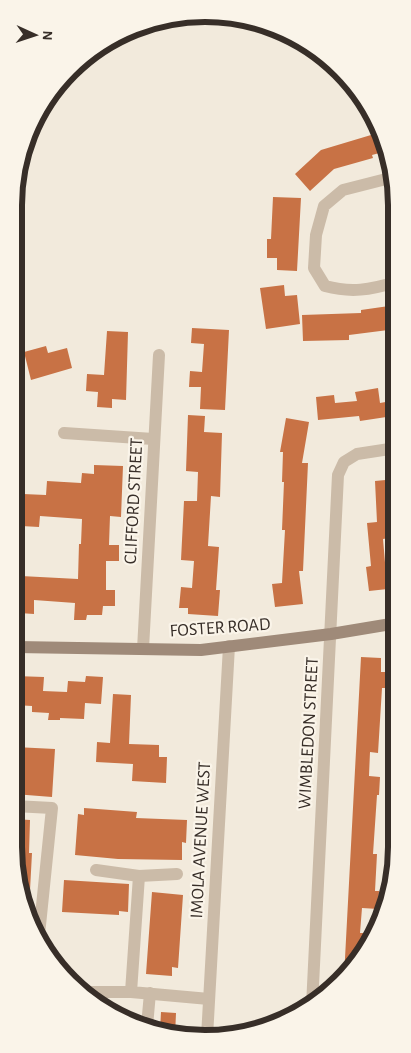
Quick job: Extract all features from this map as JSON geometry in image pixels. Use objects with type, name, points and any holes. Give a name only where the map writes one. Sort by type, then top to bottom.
[{"type":"street","points":[[386,179],[343,190],[324,206],[316,235],[314,268],[325,286],[343,291],[377,288],[388,285]]},
{"type":"street","name":"CLIFFORD STREET","points":[[143,648],[159,355]]},
{"type":"street","points":[[64,433],[153,440]]},
{"type":"street","name":"WIMBLEDON STREET","points":[[313,996],[338,475],[344,462],[357,454],[388,449]]},
{"type":"street","name":"FOSTER ROAD","points":[[22,646],[202,650],[331,634],[388,624]]},
{"type":"street","name":"IMOLA AVENUE WEST","points":[[207,1030],[229,646]]},
{"type":"street","points":[[22,806],[52,808],[40,926]]},
{"type":"street","points":[[96,870],[139,876],[177,874]]},
{"type":"street","points":[[131,992],[139,876]]},
{"type":"street","points":[[93,992],[150,993],[208,1000]]},
{"type":"street","points":[[147,1021],[150,993]]},
{"type":"building","points":[[374,134],[381,153],[372,155],[373,158],[334,169],[310,191],[295,174],[321,150]]},
{"type":"building","points":[[273,197],[301,198],[297,271],[277,270],[277,258],[267,258],[267,239],[271,239]]},
{"type":"building","points":[[284,285],[285,296],[297,295],[300,324],[266,329],[260,288]]},
{"type":"building","points":[[388,306],[388,330],[349,335],[349,340],[303,341],[302,315],[361,313],[361,310]]},
{"type":"building","points":[[192,328],[229,330],[225,410],[200,409],[201,387],[189,387],[190,371],[202,372],[204,344],[191,343]]},
{"type":"building","points":[[107,331],[128,332],[126,400],[112,399],[112,408],[97,407],[98,392],[86,391],[87,374],[104,375]]},
{"type":"building","points":[[46,346],[48,353],[67,348],[72,368],[31,380],[24,352]]},
{"type":"building","points":[[378,388],[380,403],[388,402],[388,417],[360,421],[359,416],[318,420],[316,397],[334,395],[335,403],[357,401],[355,392]]},
{"type":"building","points":[[188,415],[205,416],[204,432],[222,433],[220,497],[211,496],[208,546],[219,547],[216,590],[220,590],[218,616],[188,614],[188,608],[179,608],[181,587],[192,588],[194,561],[181,560],[184,501],[197,501],[198,472],[186,471]]},
{"type":"building","points":[[286,418],[309,422],[302,463],[308,463],[303,571],[299,571],[303,604],[275,607],[272,584],[282,583],[285,530],[282,530],[283,452],[280,452]]},
{"type":"building","points":[[94,465],[123,466],[121,517],[110,516],[109,545],[119,545],[119,561],[106,561],[106,590],[115,590],[115,606],[103,606],[102,615],[87,615],[86,620],[74,620],[75,603],[34,600],[34,614],[22,613],[22,576],[78,579],[82,519],[40,516],[39,527],[22,526],[23,494],[46,495],[47,481],[81,483],[82,473],[94,474]]},
{"type":"building","points":[[388,480],[388,538],[383,539],[386,574],[388,574],[388,589],[369,591],[366,567],[371,566],[367,523],[377,522],[375,481]]},
{"type":"building","points":[[361,657],[381,658],[381,672],[388,672],[388,688],[382,688],[378,753],[370,752],[369,776],[380,777],[373,854],[377,854],[375,891],[379,891],[378,909],[362,908],[360,933],[367,933],[345,966]]},
{"type":"building","points":[[22,676],[44,677],[43,691],[67,692],[68,681],[85,682],[86,676],[103,677],[101,704],[85,703],[84,719],[60,718],[60,720],[48,720],[49,713],[32,712],[32,706],[22,705]]},
{"type":"building","points":[[113,694],[131,695],[129,744],[159,745],[159,757],[167,757],[166,783],[132,781],[133,764],[96,762],[97,742],[110,743]]},
{"type":"building","points":[[22,747],[55,749],[52,797],[22,795]]},
{"type":"building","points":[[84,808],[137,812],[136,818],[187,820],[186,843],[182,842],[182,860],[118,859],[75,855],[78,814],[84,815]]},
{"type":"building","points":[[22,820],[30,820],[29,853],[32,853],[30,897],[24,871]]},
{"type":"building","points":[[64,880],[129,884],[128,912],[119,911],[119,915],[62,912]]},
{"type":"building","points":[[152,892],[183,895],[178,968],[172,967],[172,976],[146,974]]},
{"type":"building","points":[[161,1012],[176,1013],[175,1028],[160,1025]]}]
